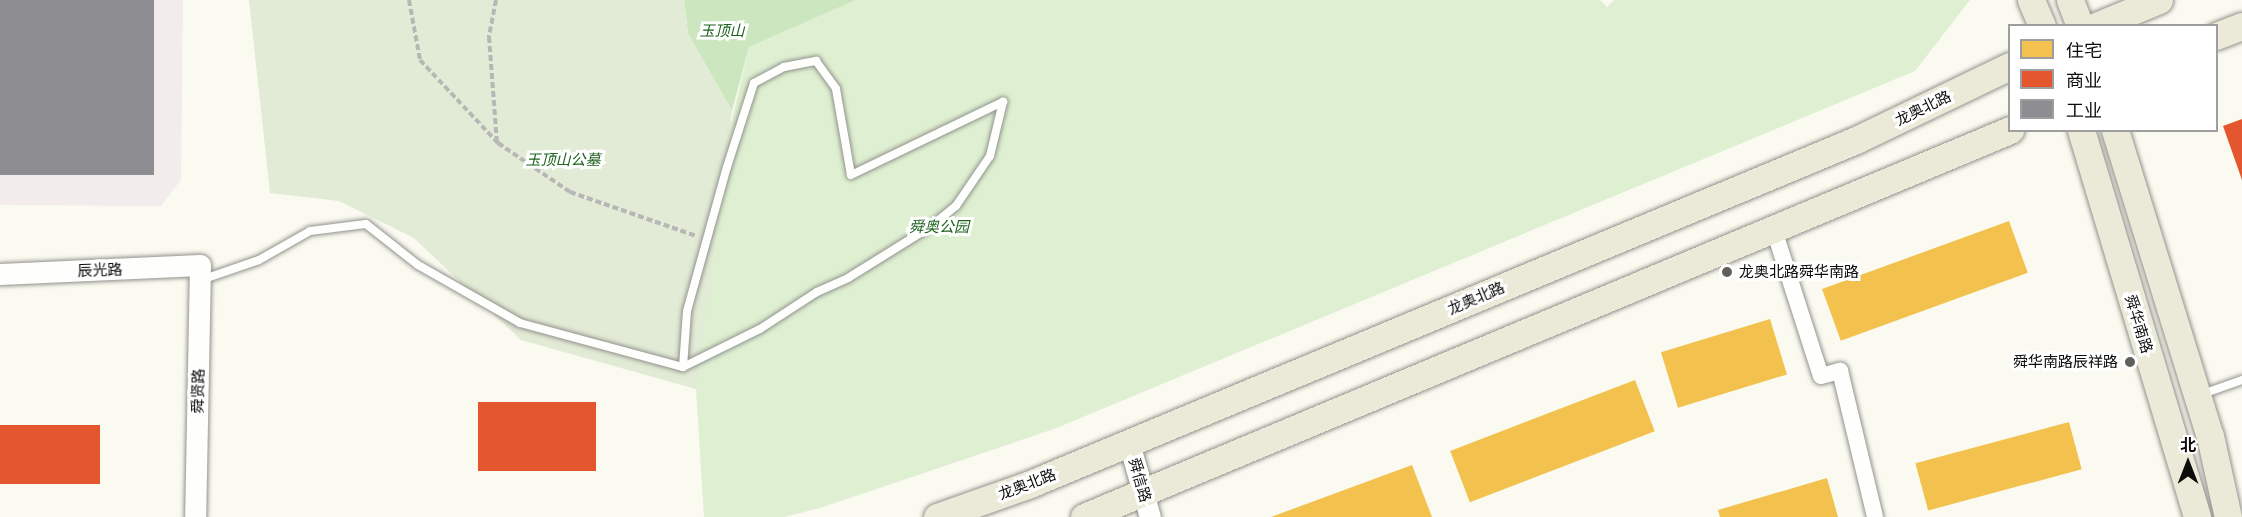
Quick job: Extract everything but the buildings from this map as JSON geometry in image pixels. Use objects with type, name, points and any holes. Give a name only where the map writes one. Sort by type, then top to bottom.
[{"type":"main road","points":[[2031,0],[2041,24]]},
{"type":"main road","points":[[2070,0],[2079,24]]},
{"type":"main road","points":[[2102,24],[2159,0]]},
{"type":"main road","points":[[2218,36],[2242,26]]},
{"type":"main road","name":"龙奥北路","points":[[937,517],[1030,484],[1856,140],[2008,67]]},
{"type":"main road","points":[[1084,517],[1147,504],[1774,230],[2008,131]]},
{"type":"main road","name":"舜华南路","points":[[2082,132],[2198,517]]},
{"type":"main road","points":[[2116,132],[2210,436],[2228,517]]},
{"type":"street","points":[[1774,230],[1821,376],[1840,371],[1875,517]]},
{"type":"street","name":"辰光路","points":[[0,274],[200,273]]},
{"type":"street","name":"舜贤路","points":[[195,517],[200,273]]},
{"type":"street","name":"舜信路","points":[[1129,443],[1147,504]]},
{"type":"lane","points":[[200,273],[259,260],[310,231],[366,224],[418,265],[520,323],[683,367],[760,329],[817,292],[849,278],[930,227],[956,206],[990,156],[1003,102],[851,175],[836,89],[816,61],[784,67],[754,83],[687,311],[683,367]]},
{"type":"lane","points":[[2198,396],[2242,380]]},
{"type":"path","points":[[409,0],[420,60],[498,143],[570,192],[707,239]]},
{"type":"path","points":[[496,0],[489,37],[498,143]]},
{"type":"shaded area","points":[[0,0],[183,0],[181,180],[161,206],[0,205]]},
{"type":"green space","name":"玉顶山公墓","points":[[249,0],[684,0],[688,34],[732,111],[696,389],[521,340],[414,238],[339,201],[270,193]]},
{"type":"green space","name":"玉顶山","points":[[684,0],[856,0],[749,47],[732,111],[688,34]]},
{"type":"green space","name":"舜奥公园","points":[[856,0],[1600,0],[1607,7],[1614,0],[1970,0],[1915,71],[1054,429],[820,508],[784,517],[704,517],[696,389],[687,311],[749,47]]},
{"type":"place","name":"龙奥北路舜华南路","points":[[1727,272]]},
{"type":"place","name":"舜华南路辰祥路","points":[[2130,362]]}]
